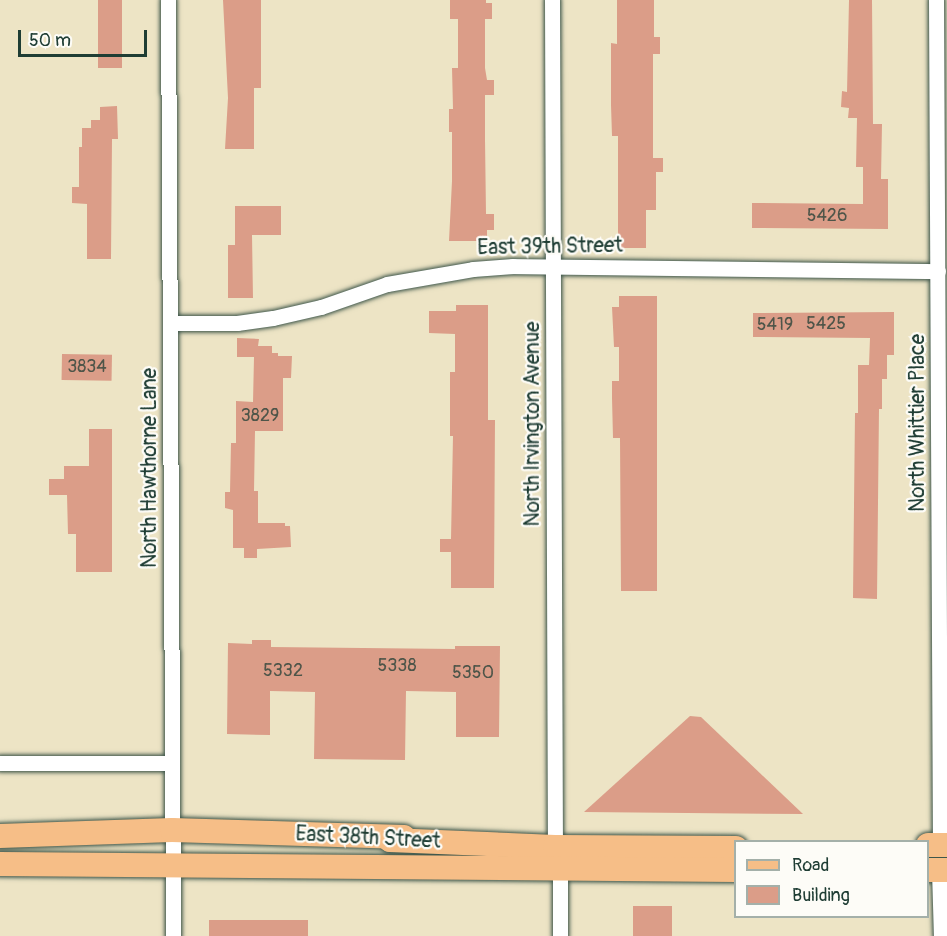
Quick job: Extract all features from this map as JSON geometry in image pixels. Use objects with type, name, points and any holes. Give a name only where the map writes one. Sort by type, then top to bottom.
[{"type":"main road","name":"East 38th Street","points":[[0,836],[172,830],[404,837],[390,840],[558,858],[734,870]]},
{"type":"main road","name":"East 38th Street","points":[[0,864],[172,866],[558,858],[734,848]]},
{"type":"street","name":"North Hawthorne Lane","points":[[168,0],[173,936]]},
{"type":"street","name":"North Irvington Avenue","points":[[552,0],[560,936]]},
{"type":"street","name":"North Whittier Place","points":[[936,0],[944,771],[938,845]]},
{"type":"street","name":"East 39th Street","points":[[170,323],[237,323],[273,318],[312,310],[362,292],[426,276],[473,268],[938,271]]},
{"type":"street","points":[[0,763],[172,763]]},
{"type":"street","points":[[938,870],[941,936]]},
{"type":"building","points":[[98,0],[122,0],[122,68],[98,68]]},
{"type":"building","points":[[223,0],[261,0],[261,88],[254,88],[254,149],[225,149],[228,98]]},
{"type":"building","points":[[450,0],[486,0],[486,3],[492,3],[492,19],[485,19],[485,68],[487,80],[494,80],[494,95],[485,95],[485,139],[486,214],[494,214],[494,230],[487,230],[487,241],[449,241],[452,132],[449,132],[449,109],[453,109],[452,68],[458,68],[458,19],[450,19]]},
{"type":"building","points":[[617,0],[654,0],[654,37],[660,37],[660,54],[653,54],[653,158],[663,158],[663,172],[656,172],[656,210],[646,210],[646,248],[620,248],[618,242],[618,136],[612,136],[611,105],[611,43],[617,44]]},
{"type":"building","points":[[849,0],[872,0],[873,124],[882,124],[881,179],[888,179],[888,229],[752,228],[752,203],[863,204],[863,167],[856,167],[857,118],[848,118],[849,108],[841,107],[842,91],[847,92]]},
{"type":"building","points":[[117,106],[118,139],[112,139],[111,259],[87,259],[87,204],[72,203],[72,187],[79,187],[79,147],[82,147],[82,128],[91,128],[91,120],[100,120],[100,107]]},
{"type":"building","points":[[235,206],[281,206],[281,235],[252,235],[253,298],[228,298],[228,245],[235,245]]},
{"type":"building","points":[[619,296],[657,296],[657,591],[621,591],[620,438],[613,438],[612,398],[612,381],[619,381],[619,347],[614,347],[612,307],[619,307]]},
{"type":"building","points":[[456,305],[488,305],[488,420],[495,420],[494,588],[451,588],[451,552],[440,552],[440,539],[451,539],[453,436],[450,436],[450,372],[455,372],[455,334],[429,333],[429,311],[456,311]]},
{"type":"building","points":[[894,312],[894,355],[887,355],[887,379],[882,379],[882,409],[879,409],[877,599],[853,598],[855,413],[858,413],[858,365],[869,365],[870,338],[753,337],[753,313]]},
{"type":"building","points":[[237,338],[259,339],[258,346],[272,346],[272,353],[278,353],[278,356],[292,356],[291,378],[283,378],[283,431],[255,431],[254,491],[258,491],[258,523],[285,523],[285,526],[290,526],[291,547],[257,549],[257,558],[244,558],[244,548],[233,548],[233,510],[225,508],[225,492],[230,492],[231,443],[236,443],[236,401],[253,402],[254,357],[237,357]]},
{"type":"building","points":[[62,354],[112,355],[112,381],[62,380]]},
{"type":"building","points":[[89,429],[112,429],[112,572],[76,572],[76,534],[68,534],[67,495],[49,495],[49,479],[64,479],[64,466],[89,466]]},
{"type":"building","points":[[252,640],[271,640],[271,647],[455,649],[455,646],[500,646],[499,737],[456,737],[456,692],[406,691],[405,760],[314,759],[315,692],[270,691],[270,735],[227,734],[228,643],[252,644]]},
{"type":"building","points":[[690,716],[701,717],[803,814],[584,812]]},
{"type":"building","points":[[633,906],[672,906],[672,936],[633,936]]},
{"type":"building","points":[[209,920],[308,920],[308,936],[209,936]]}]
